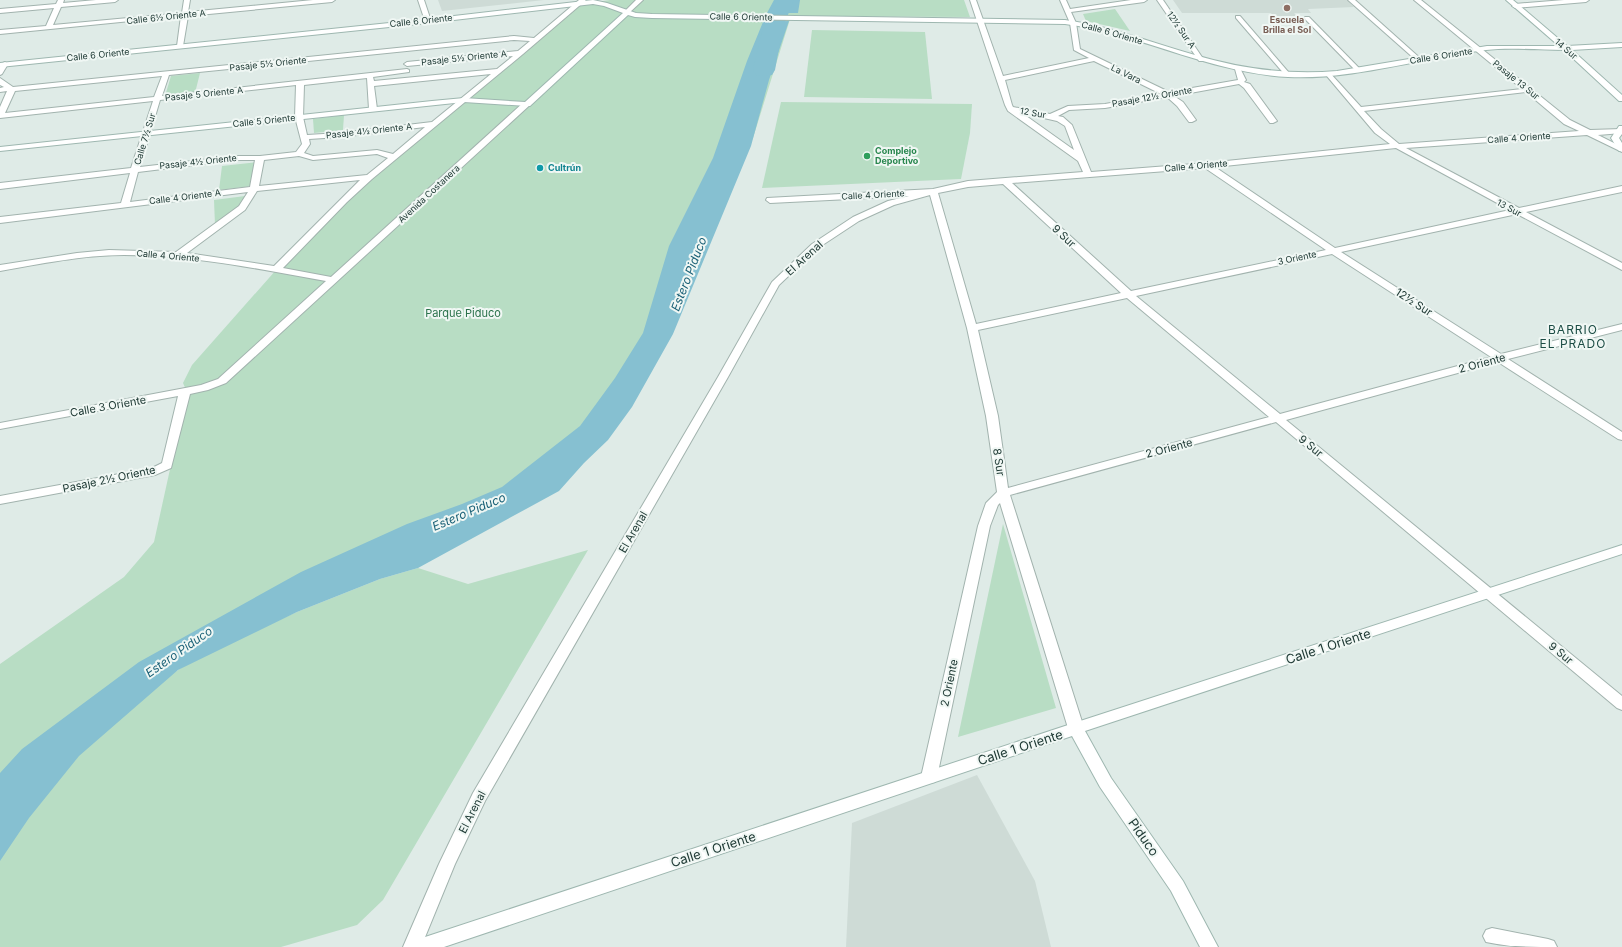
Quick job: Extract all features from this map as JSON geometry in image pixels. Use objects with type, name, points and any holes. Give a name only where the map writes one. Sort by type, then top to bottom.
[{"type":"street","points":[[0,11],[60,3],[115,0]]},
{"type":"street","points":[[180,46],[187,0]]},
{"type":"street","name":"Calle 6½ Oriente A","points":[[0,32],[332,0]]},
{"type":"street","points":[[422,0],[428,21]]},
{"type":"street","points":[[593,2],[605,0]]},
{"type":"street","name":"Avenida Costanera","points":[[215,384],[228,376],[640,0]]},
{"type":"street","name":"12 Sur","points":[[973,0],[1000,78],[1004,95],[1011,109],[1051,116],[1060,119],[1068,125],[1088,175]]},
{"type":"street","points":[[1062,0],[1073,22]]},
{"type":"street","points":[[1068,11],[1127,1],[1144,0]]},
{"type":"street","name":"12½ Sur A","points":[[1160,0],[1201,60]]},
{"type":"street","points":[[1351,0],[1419,60]]},
{"type":"street","name":"Pasaje 13 Sur","points":[[1416,0],[1567,122],[1586,133],[1622,149]]},
{"type":"street","name":"14 Sur","points":[[1509,0],[1566,48],[1622,100]]},
{"type":"street","points":[[1515,6],[1586,0]]},
{"type":"street","points":[[276,270],[344,200],[369,177],[500,71],[581,2]]},
{"type":"street","name":"Calle 6 Oriente","points":[[3,64],[428,21],[581,2],[605,4],[635,15],[652,16],[1045,20],[1073,22],[1104,29],[1201,60],[1238,69],[1288,75],[1328,74],[1479,50]]},
{"type":"street","points":[[48,28],[60,3]]},
{"type":"street","points":[[1238,17],[1288,75]]},
{"type":"street","points":[[1307,18],[1358,70]]},
{"type":"street","name":"La Vara","points":[[1073,22],[1077,50],[1167,94],[1180,104],[1192,120]]},
{"type":"street","name":"Pasaje 5½ Oriente","points":[[0,90],[514,38],[536,40]]},
{"type":"street","points":[[1479,50],[1505,47],[1566,48],[1622,45]]},
{"type":"street","points":[[404,50],[409,80]]},
{"type":"street","name":"Pasaje 5½ Oriente A","points":[[407,68],[521,53]]},
{"type":"street","points":[[1000,78],[1095,59]]},
{"type":"street","points":[[0,73],[3,64]]},
{"type":"street","name":"Pasaje 5 Oriente A","points":[[0,115],[370,76],[407,68]]},
{"type":"street","points":[[1238,69],[1242,80],[1240,82],[1247,86],[1273,121]]},
{"type":"street","points":[[370,84],[500,71]]},
{"type":"street","name":"Calle 7½ Sur","points":[[125,204],[145,133],[166,74]]},
{"type":"street","points":[[1328,74],[1378,131],[1397,146]]},
{"type":"street","points":[[370,76],[373,109]]},
{"type":"street","points":[[0,80],[0,82],[12,89],[0,115]]},
{"type":"street","name":"Pasaje 12½ Oriente","points":[[1051,116],[1073,108],[1105,106],[1240,82]]},
{"type":"street","points":[[299,154],[306,144],[299,117],[300,84]]},
{"type":"street","points":[[1359,108],[1406,105],[1529,90]]},
{"type":"street","name":"Calle 5 Oriente","points":[[0,150],[145,133],[464,100],[527,104]]},
{"type":"street","points":[[1011,109],[1015,114],[1081,159]]},
{"type":"street","name":"Pasaje 4½ Oriente A","points":[[304,137],[340,135],[434,124]]},
{"type":"street","points":[[1621,130],[1615,138],[1622,149]]},
{"type":"street","name":"Calle 4 Oriente","points":[[770,200],[933,192],[968,184],[1207,165],[1397,146],[1621,130]]},
{"type":"street","name":"13 Sur","points":[[1397,146],[1516,212],[1622,267]]},
{"type":"street","name":"Pasaje 4½ Oriente","points":[[0,186],[236,158],[260,158],[299,154],[313,158],[377,152],[395,157]]},
{"type":"street","points":[[178,254],[242,208],[254,189],[260,158]]},
{"type":"street","name":"12½ Sur","points":[[1207,165],[1334,251],[1622,437]]},
{"type":"street","name":"Calle 4 Oriente A","points":[[0,220],[125,204],[369,177]]},
{"type":"street","name":"9 Sur","points":[[1006,182],[1128,294],[1622,704]]},
{"type":"street","name":"3 Oriente","points":[[972,328],[1622,189]]},
{"type":"street","name":"8 Sur","points":[[933,192],[972,328],[992,416],[1003,493],[1076,728]]},
{"type":"street","name":"El Arenal","points":[[412,947],[444,870],[479,798],[716,390],[775,284],[815,246],[856,219],[891,204],[933,192]]},
{"type":"street","name":"Calle 4 Oriente","points":[[0,268],[123,252],[178,254],[334,280]]},
{"type":"street","name":"2 Oriente","points":[[929,777],[984,526],[992,503],[1003,493],[1500,358],[1622,327]]},
{"type":"street","name":"Calle 3 Oriente","points":[[0,426],[186,391],[215,384]]},
{"type":"street","name":"Pasaje 2½ Oriente","points":[[0,500],[155,471],[167,465],[186,391]]},
{"type":"street","name":"Calle 1 Oriente","points":[[419,947],[1076,728],[1622,549]]},
{"type":"street","name":"Piduco","points":[[1076,728],[1084,747],[1098,770],[1177,885],[1209,947]]},
{"type":"street","points":[[1492,936],[1548,947]]},
{"type":"shaded area","points":[[438,0],[544,0],[442,11]]},
{"type":"shaded area","name":"Escuela Brilla el Sol","points":[[1173,0],[1347,0],[1354,7],[1308,9],[1311,13],[1294,13],[1297,16],[1273,16],[1271,13],[1182,13]]},
{"type":"shaded area","points":[[977,775],[1035,881],[1051,947],[846,947],[852,823]]},
{"type":"green space","name":"Parque Piduco","points":[[610,0],[964,0],[970,17],[791,16],[753,138],[711,225],[686,302],[646,377],[607,433],[137,687],[50,773],[144,693],[202,654],[297,612],[380,579],[418,568],[468,584],[588,550],[383,900],[357,925],[281,947],[0,947],[0,664],[124,577],[154,542],[187,392],[183,383],[192,365],[276,270],[371,178],[581,4]]},
{"type":"green space","points":[[1115,9],[1130,31],[1086,21],[1083,14]]},
{"type":"green space","points":[[812,30],[925,32],[932,99],[804,97]]},
{"type":"green space","points":[[200,73],[195,93],[165,96],[171,76]]},
{"type":"green space","name":"Complejo Deportivo","points":[[781,102],[972,104],[970,133],[961,179],[762,188]]},
{"type":"green space","points":[[344,115],[343,130],[314,133],[313,119]]},
{"type":"green space","points":[[258,162],[252,186],[219,190],[222,166]]},
{"type":"green space","points":[[245,196],[236,211],[215,225],[214,200]]},
{"type":"green space","points":[[1003,524],[1056,708],[958,737]]},
{"type":"water","points":[[774,0],[800,0],[798,13],[767,13]]},
{"type":"water","points":[[789,21],[769,80],[751,146],[673,334],[632,407],[608,440],[584,463],[559,491],[418,568],[380,579],[297,612],[178,670],[79,756],[29,818],[0,861],[0,773],[22,749],[139,662],[301,572],[407,524],[462,504],[502,487],[580,426],[615,378],[643,333],[669,246],[713,158],[747,61],[763,22]]},
{"type":"waterway","name":"Estero Piduco","points":[[764,70],[773,27],[785,0]]},
{"type":"place","name":"Escuela Brilla el Sol","points":[[1287,8]]},
{"type":"place","name":"Complejo Deportivo","points":[[867,156]]},
{"type":"place","name":"Cultrún","points":[[540,168]]},
{"type":"district","name":"BARRIO EL PRADO","points":[[1573,337]]}]
